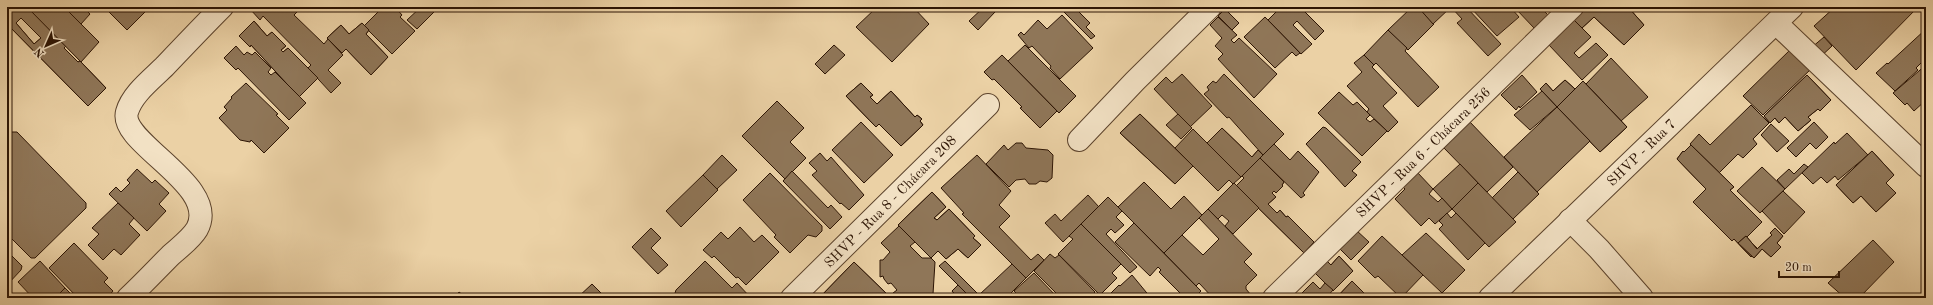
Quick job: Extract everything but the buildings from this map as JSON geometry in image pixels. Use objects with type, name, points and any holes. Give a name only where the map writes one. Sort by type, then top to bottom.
[{"type":"street","points":[[128,298],[194,234],[201,218],[201,208],[198,200],[181,179],[146,146],[130,126],[126,118],[127,111],[142,90],[222,7]]},
{"type":"street","points":[[1079,140],[1135,81],[1210,7]]},
{"type":"street","name":"SHVP - Rua 6 - Chácara 256","points":[[1274,298],[1572,7]]},
{"type":"street","name":"SHVP - Rua 7","points":[[1490,298],[1792,7]]},
{"type":"street","points":[[1776,23],[1926,166]]},
{"type":"street","name":"SHVP - Rua 8 - Chácara 208","points":[[792,298],[988,105]]},
{"type":"street","points":[[1570,220],[1599,249],[1642,298]]}]
